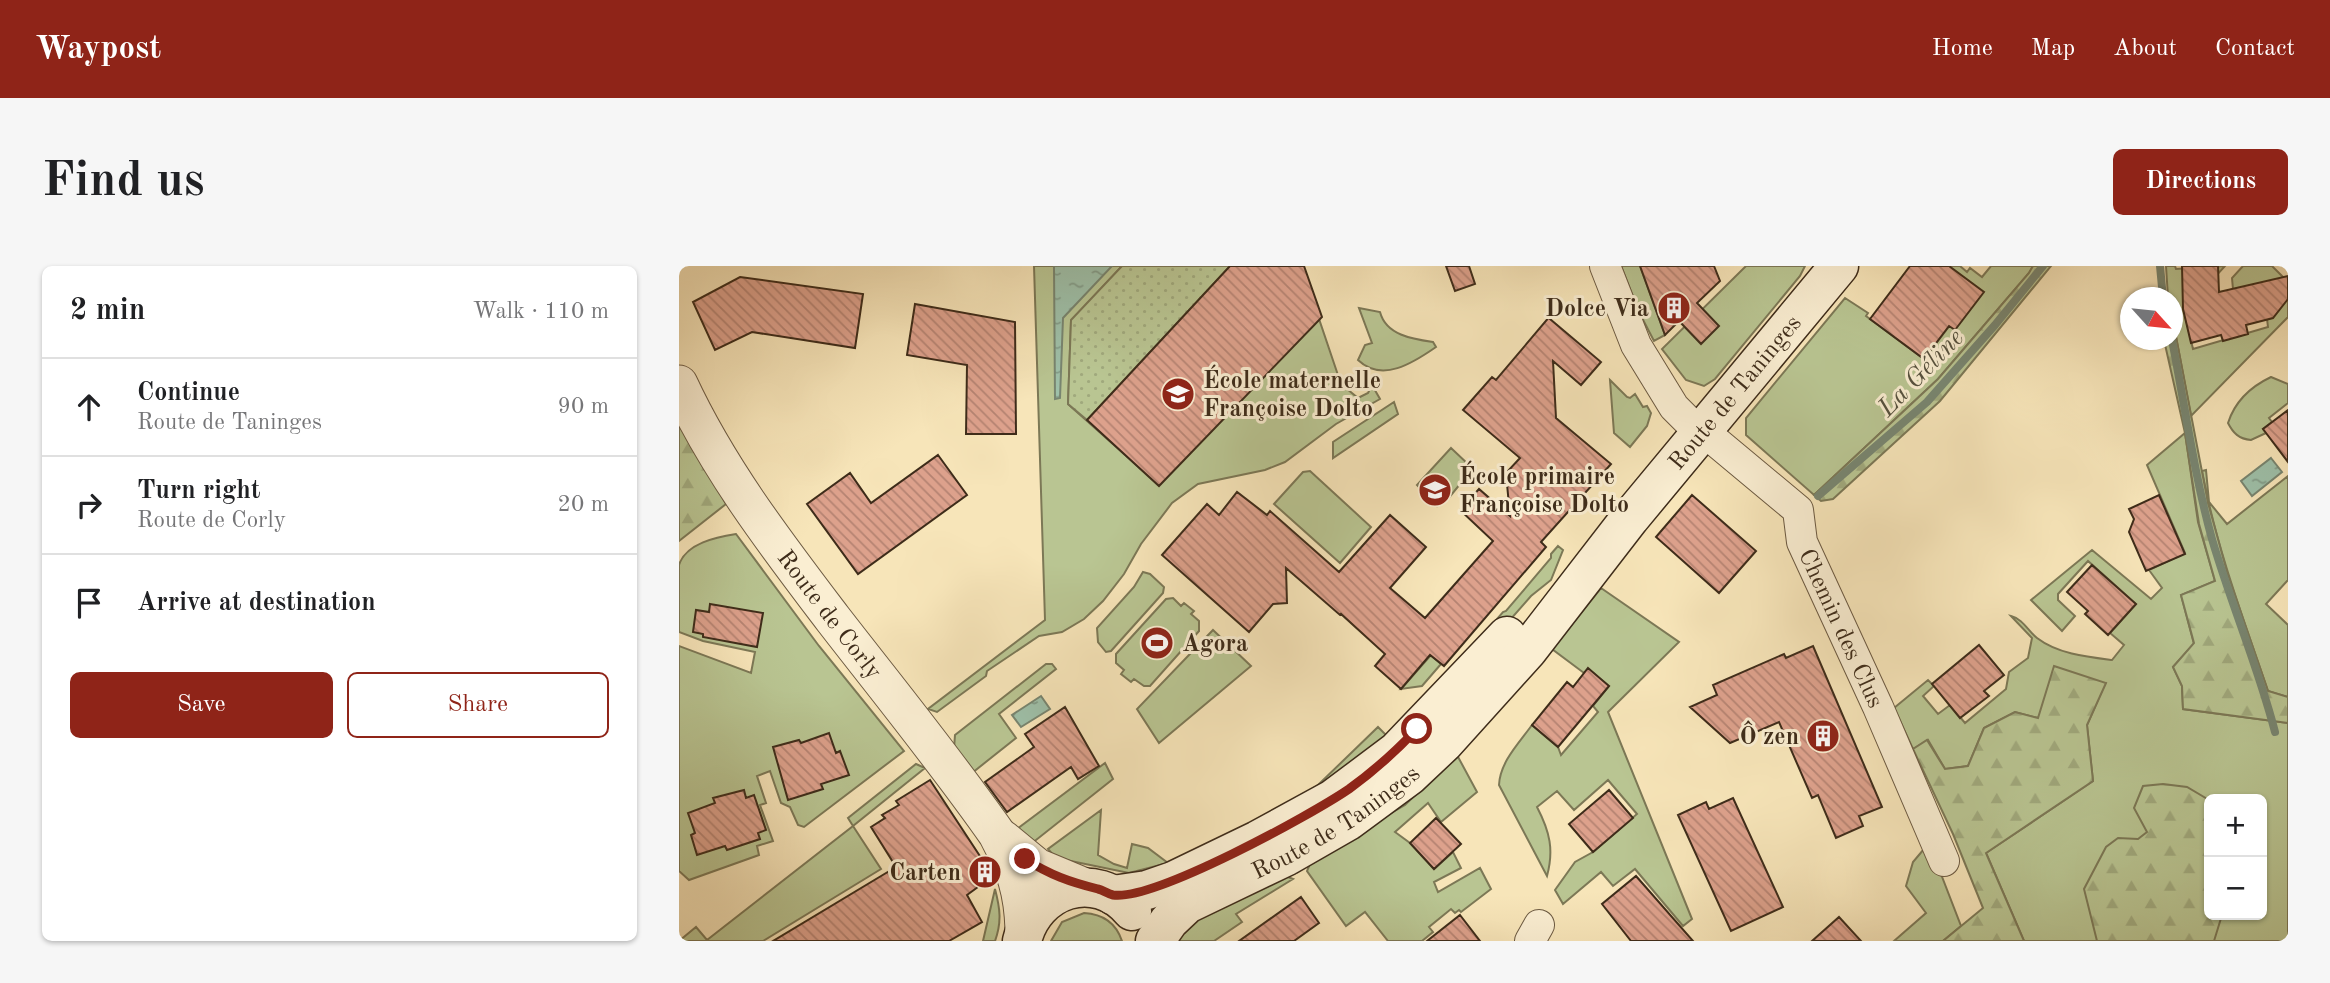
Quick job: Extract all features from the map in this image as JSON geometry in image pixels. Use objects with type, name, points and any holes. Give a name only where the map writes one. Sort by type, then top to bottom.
[{"type":"main road","name":"Route de Taninges","points":[[1155,941],[1169,921],[1187,904],[1317,841],[1367,809],[1428,759],[1528,650],[1630,518],[1839,266]]},
{"type":"main road","name":"Route de Taninges","points":[[1023,936],[1036,910],[1063,891],[1147,890],[1173,881],[1258,840],[1350,788],[1397,751],[1542,597],[1630,518]]},
{"type":"main road","points":[[1099,891],[1134,913],[1146,941]]},
{"type":"street","name":"Chemin des Clus","points":[[1605,266],[1636,345],[1679,413],[1798,510],[1802,541],[1878,707],[1944,861]]},
{"type":"street","name":"Route de Corly","points":[[679,384],[718,460],[752,510],[997,834],[1014,867],[1023,902],[1023,936]]},
{"type":"street","name":"Route de Corly","points":[[997,834],[1037,867],[1099,891]]},
{"type":"green space","points":[[1034,266],[1122,266],[1071,321],[1068,404],[1159,485],[1319,319],[1341,384],[1358,398],[1368,393],[1372,385],[1380,399],[1336,424],[1285,462],[1265,470],[1198,484],[1172,503],[1141,544],[1124,574],[1103,601],[1084,619],[1062,632],[1039,636],[987,671],[986,676],[937,712],[928,709],[1045,620]]},
{"type":"green space","points":[[1122,266],[1230,266],[1087,420],[1068,404],[1071,320]]},
{"type":"green space","points":[[1621,266],[1640,266],[1665,335],[1654,341],[1639,312]]},
{"type":"green space","points":[[1746,266],[1805,266],[1800,276],[1715,379],[1704,386],[1686,380],[1662,349]]},
{"type":"green space","points":[[1949,266],[1960,266],[1967,272],[1970,268],[1982,277],[1991,266],[2033,266],[1938,379],[1814,495],[1746,435],[1746,418],[1845,298],[1868,313],[1866,316],[1924,359],[1954,320]]},
{"type":"green space","points":[[2033,266],[2051,266],[1940,401],[1833,499],[1821,501],[1814,495],[1938,379]]},
{"type":"green space","points":[[2166,266],[2175,266],[2176,269],[2225,266],[2204,289],[2207,301],[2183,307],[2183,287],[2167,287]]},
{"type":"green space","points":[[2243,266],[2272,266],[2288,282],[2288,317],[2191,416],[2178,350],[2183,350],[2183,307],[2193,349],[2268,327],[2267,319],[2233,289],[2232,278]]},
{"type":"green space","points":[[1359,308],[1380,312],[1383,320],[1394,331],[1433,342],[1436,347],[1397,368],[1377,370],[1367,367],[1358,360],[1365,345],[1372,343]]},
{"type":"green space","points":[[2166,350],[2179,350],[2208,503],[2227,572],[2268,691],[2288,697],[2288,723],[2183,709],[2182,686],[2173,667],[2194,643],[2181,595],[2215,581],[2199,524],[2185,433]]},
{"type":"green space","points":[[2271,377],[2288,384],[2288,403],[2269,418],[2272,422],[2263,429],[2266,433],[2251,440],[2240,437],[2228,423],[2235,408],[2250,390]]},
{"type":"green space","points":[[1610,380],[1627,397],[1635,394],[1643,407],[1647,406],[1651,413],[1647,426],[1630,447],[1614,433]]},
{"type":"green space","points":[[1394,402],[1398,414],[1333,458],[1333,442]]},
{"type":"green space","points":[[679,416],[726,504],[679,541]]},
{"type":"green space","points":[[2185,433],[2198,522],[2215,581],[2181,595],[2194,644],[2173,667],[2182,686],[2183,709],[2288,723],[2288,941],[2024,941],[1986,853],[2093,781],[2087,725],[2105,684],[2038,718],[2015,712],[1984,728],[1968,766],[1945,769],[1928,740],[1913,749],[1894,708],[1928,680],[1934,686],[1923,696],[1938,714],[1950,705],[1965,723],[2006,689],[2009,672],[2028,658],[2032,638],[2011,616],[2022,622],[2037,638],[2054,648],[2112,660],[2124,645],[2110,633],[2136,604],[2088,561],[2058,594],[2058,600],[2075,616],[2062,631],[2031,600],[2092,550],[2151,599],[2162,588],[2149,570],[2185,553],[2147,465]]},
{"type":"green space","points":[[1451,448],[1469,465],[1461,474],[1465,478],[1448,499],[1445,497],[1437,506],[1417,485]]},
{"type":"green space","points":[[2206,470],[2209,502],[2227,524],[2288,476],[2288,580],[2266,604],[2288,625],[2288,697],[2268,691],[2215,527],[2208,499],[2202,471]]},
{"type":"green space","points":[[1310,471],[1371,527],[1340,563],[1274,504],[1303,472]]},
{"type":"green space","points":[[736,534],[819,646],[904,751],[804,827],[798,825],[790,807],[781,803],[770,771],[757,776],[766,803],[760,805],[773,841],[757,846],[759,855],[689,880],[679,871],[679,646],[751,673],[755,652],[703,641],[679,632],[679,565],[688,551],[695,546],[711,539]]},
{"type":"green space","points":[[1558,546],[1563,550],[1551,580],[1531,596],[1480,654],[1462,659],[1506,611]]},
{"type":"green space","points":[[1143,572],[1150,574],[1164,587],[1163,593],[1111,651],[1106,652],[1098,642],[1097,628],[1134,587]]},
{"type":"green space","points":[[1601,588],[1679,642],[1608,712],[1692,919],[1683,926],[1635,869],[1613,886],[1601,872],[1563,904],[1555,890],[1575,862],[1593,852],[1637,814],[1608,780],[1574,810],[1557,791],[1537,807],[1549,841],[1547,876],[1499,785],[1506,761],[1532,725],[1558,747],[1561,755],[1598,712],[1593,706],[1609,686],[1588,669],[1584,673],[1552,649]]},
{"type":"green space","name":"Agora","points":[[1173,598],[1181,606],[1184,603],[1194,611],[1191,614],[1199,621],[1199,631],[1150,686],[1144,686],[1134,679],[1131,682],[1121,674],[1124,670],[1116,663],[1116,654],[1166,599]]},
{"type":"green space","points":[[1213,630],[1251,666],[1159,743],[1137,709]]},
{"type":"green space","points":[[1431,655],[1441,664],[1422,686],[1401,689]]},
{"type":"green space","points":[[1046,664],[1052,664],[1056,669],[999,714],[1016,738],[972,773],[954,749],[955,735]]},
{"type":"green space","points":[[2054,666],[2106,683],[2087,725],[2093,781],[1986,853],[2024,941],[1943,941],[1983,908],[1953,834],[1913,749],[1927,740],[1945,769],[1968,766],[1984,728],[2015,712],[2038,718]]},
{"type":"green space","points":[[1378,727],[1389,738],[1285,809],[1318,785]]},
{"type":"green space","points":[[1457,755],[1477,792],[1441,822],[1428,803],[1395,832],[1410,843],[1434,869],[1453,852],[1461,868],[1434,882],[1438,892],[1480,868],[1491,889],[1461,912],[1459,910],[1455,913],[1451,909],[1429,927],[1433,932],[1422,941],[1388,941],[1365,912],[1346,926],[1307,871],[1312,859],[1405,805]]},
{"type":"green space","points":[[1105,763],[1113,779],[1031,844],[1017,829]]},
{"type":"green space","points":[[916,764],[925,768],[853,826],[848,818]]},
{"type":"green space","points":[[2163,784],[2187,787],[2204,797],[2204,920],[2220,920],[2214,941],[2097,941],[2084,889],[2106,847],[2118,838],[2138,839],[2147,832],[2134,808],[2143,786]]},
{"type":"green space","points":[[1101,810],[1098,855],[1127,868],[1132,844],[1148,848],[1168,863],[1129,873],[1066,860],[1054,856],[1048,849]]},
{"type":"green space","points":[[853,826],[881,869],[763,941],[679,941],[696,927],[707,940]]},
{"type":"green space","points":[[1929,843],[1961,926],[1943,941],[1894,941],[1926,913],[1906,886],[1913,862]]},
{"type":"green space","points":[[1283,875],[1293,879],[1236,914],[1242,922],[1214,941],[1175,941],[1193,918]]},
{"type":"green space","points":[[995,889],[999,928],[995,941],[983,941]]},
{"type":"green space","points":[[1084,913],[1097,915],[1108,921],[1122,941],[1051,941],[1062,922]]},
{"type":"water","points":[[1054,266],[1112,266],[1063,318],[1060,398],[1055,399]]},
{"type":"water","points":[[2271,458],[2282,472],[2252,496],[2241,481]]},
{"type":"water","points":[[1041,696],[1050,709],[1021,727],[1012,715]]},
{"type":"building","name":"École maternelle Françoise Dolto","points":[[1230,266],[1304,266],[1322,317],[1159,486],[1087,420]]},
{"type":"building","points":[[1446,266],[1469,266],[1475,284],[1455,291]]},
{"type":"building","name":"Dolce Via","points":[[1640,266],[1714,266],[1720,281],[1697,303],[1719,326],[1701,344],[1679,321],[1665,335]]},
{"type":"building","points":[[1910,266],[1949,266],[1984,292],[1955,330],[1949,326],[1924,359],[1870,319]]},
{"type":"building","points":[[2182,266],[2218,266],[2219,292],[2288,276],[2288,299],[2273,318],[2246,325],[2248,334],[2223,341],[2221,335],[2191,343],[2183,309]]},
{"type":"building","points":[[740,277],[863,294],[855,348],[752,332],[715,350],[693,302]]},
{"type":"building","points":[[915,304],[1015,322],[1016,434],[966,434],[967,365],[907,355]]},
{"type":"building","points":[[1550,316],[1550,319],[1601,362],[1581,385],[1553,361],[1556,418],[1611,464],[1541,542],[1546,547],[1444,666],[1430,655],[1401,689],[1375,666],[1385,654],[1286,568],[1287,603],[1273,604],[1249,632],[1162,555],[1207,504],[1219,515],[1237,492],[1267,515],[1270,511],[1339,572],[1390,515],[1426,547],[1390,588],[1425,618],[1493,541],[1460,510],[1479,489],[1510,516],[1506,473],[1520,458],[1463,410],[1492,377],[1496,380]]},
{"type":"building","points":[[2288,410],[2288,462],[2263,429]]},
{"type":"building","points":[[938,455],[967,495],[858,574],[807,504],[850,473],[871,503]]},
{"type":"building","points":[[1692,495],[1756,551],[1719,593],[1656,537]]},
{"type":"building","points":[[2159,495],[2185,554],[2146,571],[2129,532],[2134,519],[2129,509]]},
{"type":"building","points":[[2092,565],[2136,604],[2108,635],[2085,614],[2088,611],[2067,592]]},
{"type":"building","points":[[710,604],[763,613],[757,647],[703,637],[703,634],[693,632],[696,610],[709,612]]},
{"type":"building","points":[[1979,645],[2004,675],[1984,691],[1989,696],[1960,718],[1932,684]]},
{"type":"building","name":"Ô zen","points":[[1813,646],[1882,807],[1859,816],[1863,826],[1836,838],[1818,795],[1812,798],[1779,722],[1730,743],[1690,707],[1717,695],[1713,685],[1784,654],[1786,658]]},
{"type":"building","points":[[1588,668],[1609,686],[1558,747],[1532,725],[1567,682],[1573,687]]},
{"type":"building","points":[[1065,707],[1099,766],[1078,779],[1071,767],[1007,812],[985,782],[1034,747],[1025,734]]},
{"type":"building","points":[[829,733],[836,753],[840,751],[849,775],[821,784],[823,789],[788,800],[773,747],[799,740],[801,743]]},
{"type":"building","points":[[930,780],[993,876],[967,895],[982,922],[949,941],[773,941],[896,867],[871,827],[885,818],[882,815],[899,805],[896,801]]},
{"type":"building","points":[[744,790],[746,798],[754,795],[766,830],[758,833],[760,839],[727,850],[725,846],[697,855],[691,835],[695,833],[688,813],[715,803],[713,798]]},
{"type":"building","points":[[1609,790],[1633,818],[1593,852],[1569,824]]},
{"type":"building","name":"Ô zen","points":[[1733,798],[1783,907],[1731,931],[1678,815],[1706,802],[1709,809]]},
{"type":"building","points":[[1436,818],[1461,844],[1434,869],[1410,843]]},
{"type":"building","points":[[1636,876],[1693,941],[1631,941],[1602,904]]},
{"type":"building","points":[[1301,897],[1319,923],[1294,941],[1239,941]]},
{"type":"building","points":[[1460,915],[1480,941],[1427,941]]},
{"type":"building","points":[[1839,917],[1861,941],[1812,941]]},
{"type":"waterway","name":"La Géline","points":[[1818,496],[1927,402],[2043,266]]},
{"type":"waterway","points":[[2160,266],[2162,287]]},
{"type":"waterway","points":[[2174,350],[2212,539],[2275,732]]},
{"type":"place","name":"Dolce Via","points":[[1674,308]]},
{"type":"place","name":"École maternelle Françoise Dolto","points":[[1178,394]]},
{"type":"place","name":"École primaire Françoise Dolto","points":[[1435,490]]},
{"type":"place","name":"Agora","points":[[1157,643]]},
{"type":"place","name":"Ô zen","points":[[1823,736]]},
{"type":"place","name":"Carten","points":[[985,872]]},
{"type":"route","points":[[1025,859],[1049,874],[1113,895],[1158,887],[1258,840],[1333,799],[1397,751],[1417,729]]}]
